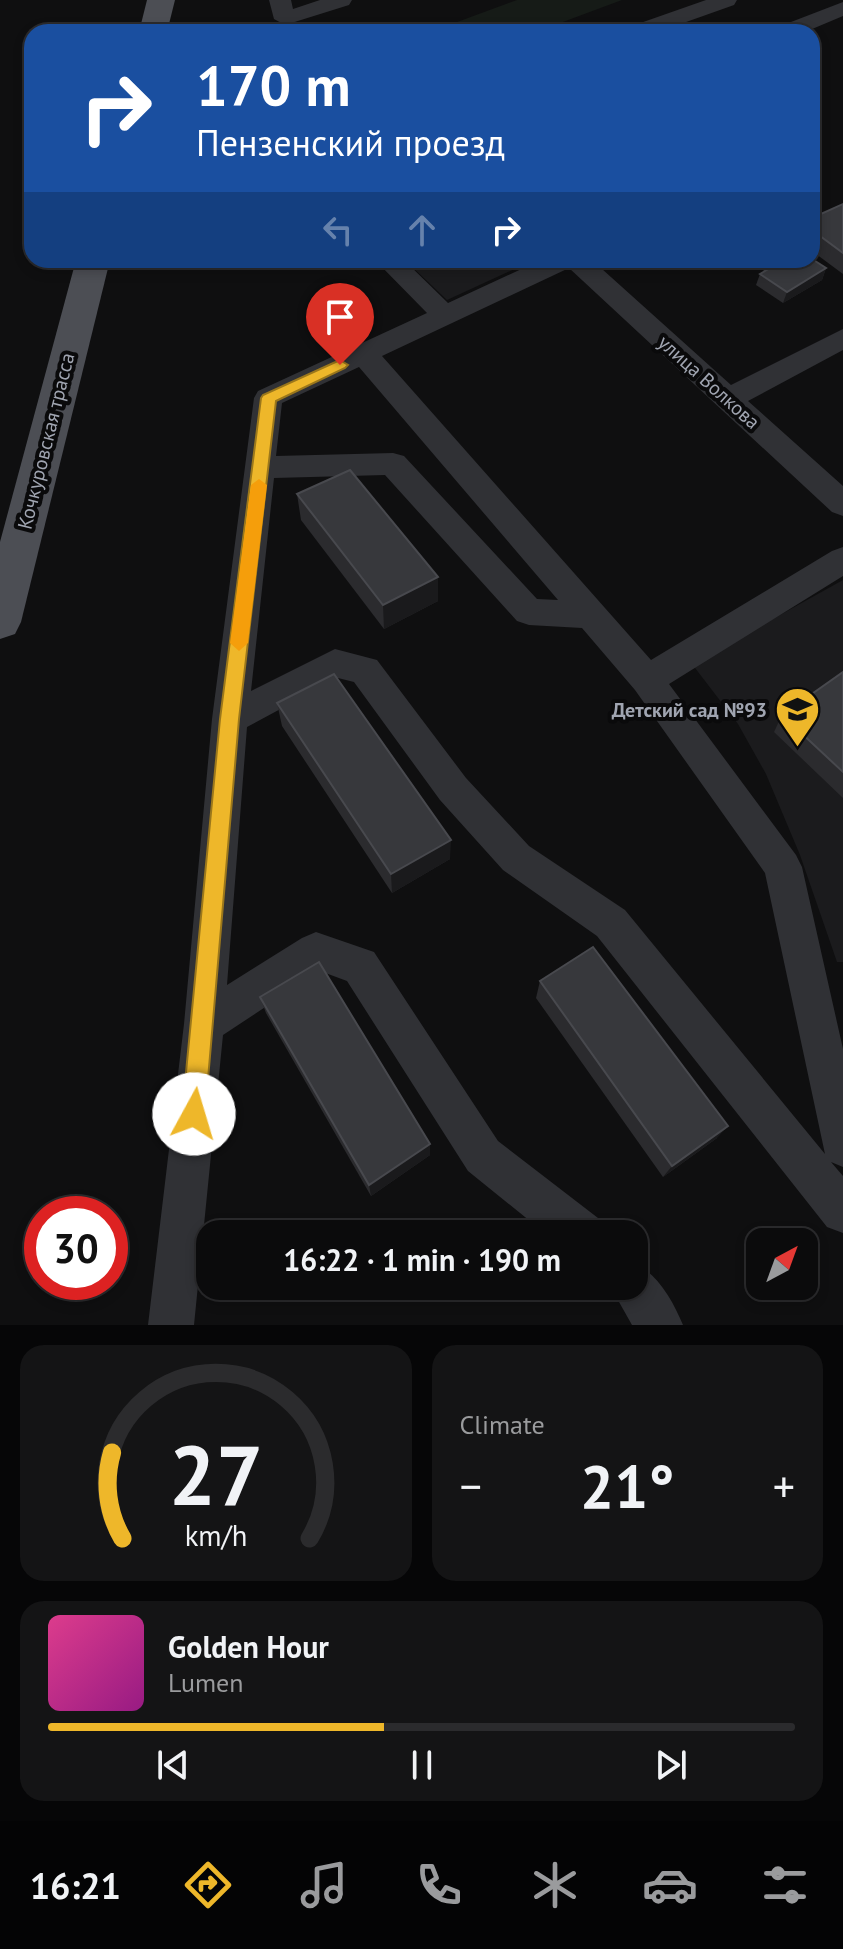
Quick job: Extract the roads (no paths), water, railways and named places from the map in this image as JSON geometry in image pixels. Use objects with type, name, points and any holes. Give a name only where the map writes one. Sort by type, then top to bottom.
[{"type":"main road","points":[[155,24],[161,0]]},
{"type":"main road","name":"Кочкуровская трасса","points":[[0,622],[91,268]]},
{"type":"street","points":[[289,17],[341,0]]},
{"type":"street","points":[[659,24],[726,0]]},
{"type":"street","points":[[805,24],[843,8]]},
{"type":"street","points":[[68,357],[102,268]]},
{"type":"street","points":[[396,268],[446,316]]},
{"type":"street","points":[[171,1325],[204,1024],[230,719],[268,398],[546,268]]},
{"type":"street","name":"улица Волкова","points":[[585,268],[843,504]]},
{"type":"street","points":[[728,399],[843,338]]},
{"type":"street","points":[[364,354],[647,680],[783,867],[831,1033],[843,1141]]},
{"type":"street","points":[[261,467],[393,464],[529,612],[588,615]]},
{"type":"street","points":[[647,680],[843,560]]},
{"type":"street","points":[[230,719],[335,663],[365,670],[453,789],[516,858],[611,923],[843,1211]]},
{"type":"street","points":[[204,1024],[316,951],[360,966],[483,1156],[564,1220]]},
{"type":"street","points":[[643,1300],[660,1325]]},
{"type":"place","name":"Детский сад №93","points":[[798,749]]}]
